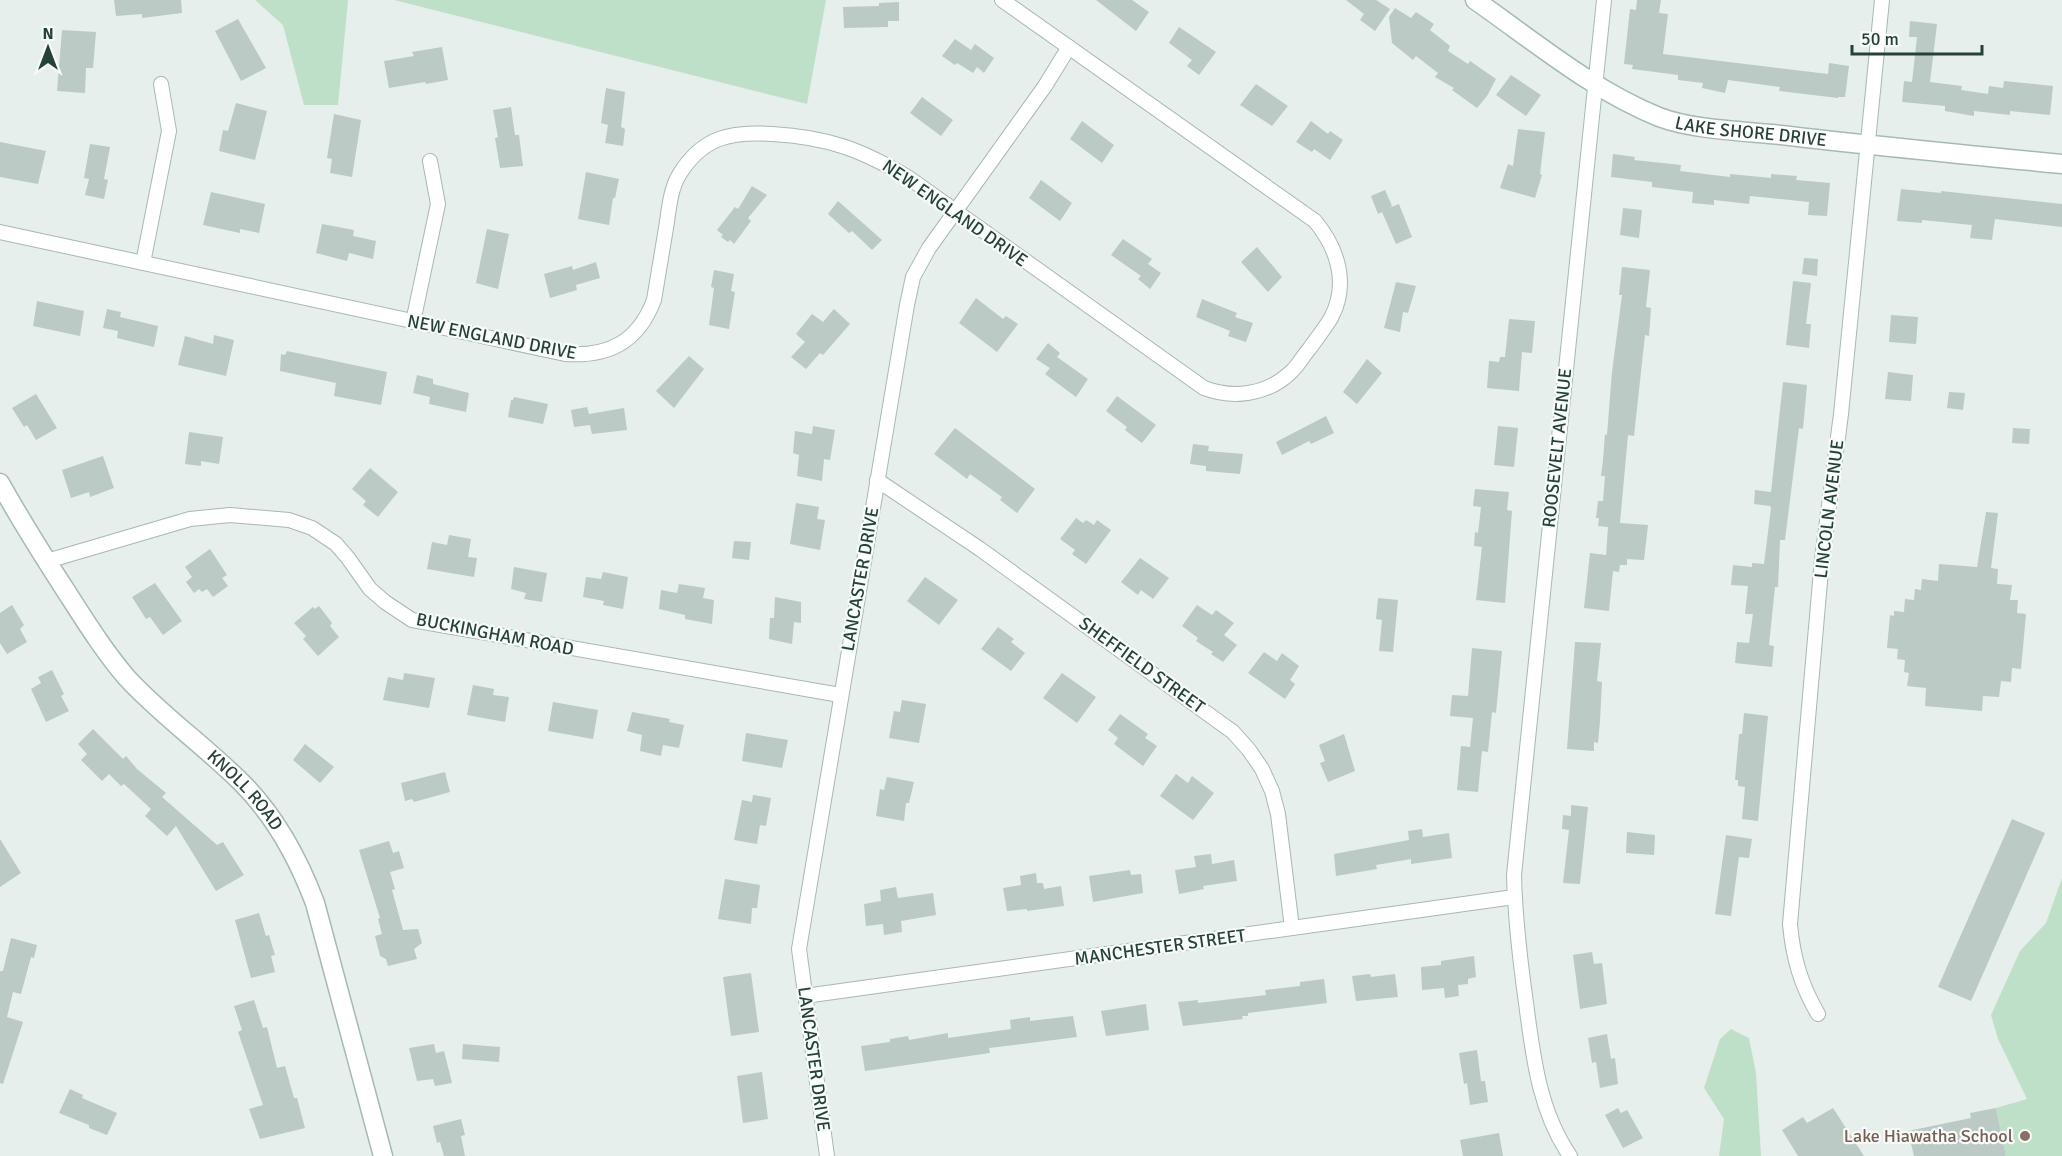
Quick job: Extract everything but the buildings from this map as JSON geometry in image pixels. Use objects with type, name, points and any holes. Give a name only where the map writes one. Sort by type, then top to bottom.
[{"type":"street","name":"NEW ENGLAND DRIVE","points":[[0,232],[565,354],[597,354],[619,345],[632,336],[643,323],[654,300],[674,185],[693,156],[712,141],[730,135],[746,132],[794,135],[845,146],[886,164],[1192,381],[1213,391],[1239,394],[1262,390],[1292,371],[1330,321],[1339,297],[1340,273],[1335,250],[1326,234],[1315,221],[1002,0]]},
{"type":"street","name":"LAKE SHORE DRIVE","points":[[1475,0],[1596,84],[1628,103],[1662,118],[1695,125],[1867,145],[2062,164]]},
{"type":"street","name":"ROOSEVELT AVENUE","points":[[1570,1156],[1562,1144],[1545,1104],[1535,1070],[1516,928],[1514,875],[1604,0]]},
{"type":"street","name":"LINCOLN AVENUE","points":[[1818,1014],[1797,971],[1790,924],[1822,559],[1841,414],[1882,0]]},
{"type":"street","name":"LANCASTER DRIVE","points":[[827,1156],[799,949],[840,695],[913,277],[929,248],[1045,86],[1069,47]]},
{"type":"street","points":[[143,263],[169,131],[161,84]]},
{"type":"street","points":[[413,322],[438,204],[430,161]]},
{"type":"street","name":"SHEFFIELD STREET","points":[[877,480],[980,549],[1233,732],[1249,750],[1272,791],[1278,814],[1292,928]]},
{"type":"street","name":"KNOLL ROAD","points":[[0,483],[98,641],[128,678],[161,712],[241,782],[285,838],[302,870],[315,903],[383,1156]]},
{"type":"street","name":"BUCKINGHAM ROAD","points":[[47,561],[190,519],[230,515],[289,520],[312,528],[336,544],[370,589],[412,620],[840,695]]},
{"type":"street","name":"MANCHESTER STREET","points":[[806,996],[1514,897]]},
{"type":"green space","points":[[255,0],[348,0],[338,105],[304,105],[283,25]]},
{"type":"green space","points":[[394,0],[826,0],[807,104]]},
{"type":"green space","points":[[2062,878],[2062,1156],[2006,1156],[1996,1108],[2027,1099],[1998,1039],[1991,1015],[2020,951],[2046,923]]},
{"type":"green space","points":[[1731,1029],[1749,1038],[1756,1073],[1761,1156],[1719,1156],[1724,1119],[1704,1088],[1720,1039]]},
{"type":"place","name":"Lake Hiawatha School","points":[[2025,1136]]}]
